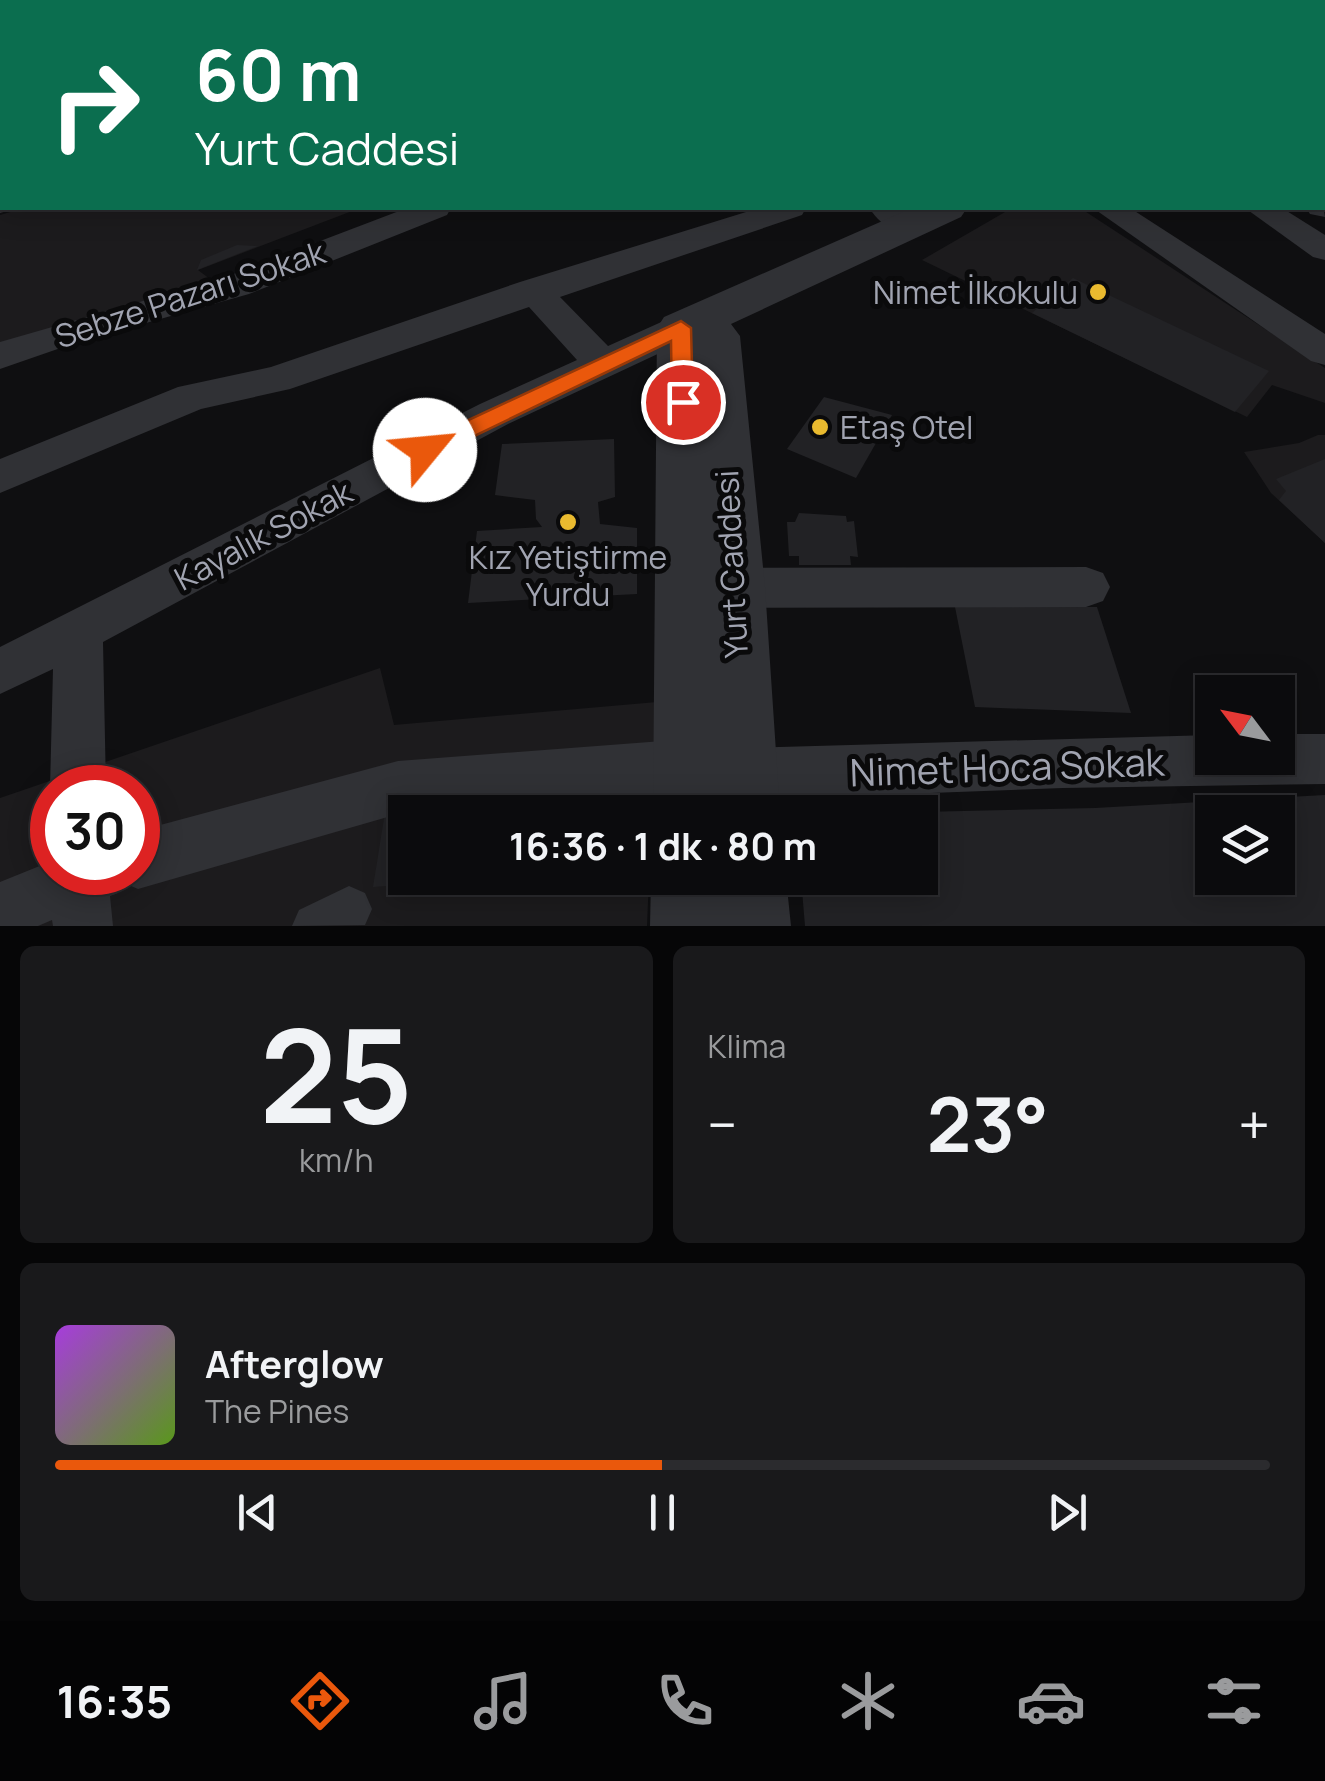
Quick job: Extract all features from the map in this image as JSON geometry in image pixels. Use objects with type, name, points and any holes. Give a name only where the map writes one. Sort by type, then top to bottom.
[{"type":"street","name":"Sebze Pazarı Sokak","points":[[0,356],[62,334],[236,286],[430,210]]},
{"type":"street","points":[[0,477],[192,397],[276,379],[533,290],[784,210]]},
{"type":"street","points":[[1118,210],[1325,352]]},
{"type":"street","points":[[1264,210],[1325,250]]},
{"type":"street","name":"Kayalık Sokak","points":[[0,672],[494,414],[698,322],[913,214]]},
{"type":"street","points":[[533,290],[602,363]]},
{"type":"street","name":"Yurt Caddesi","points":[[698,322],[716,791]]},
{"type":"street","points":[[711,588],[1086,587]]},
{"type":"street","points":[[78,632],[78,765]]},
{"type":"street","name":"Nimet Hoca Sokak","points":[[160,854],[398,788],[716,791],[1063,762],[1325,759]]},
{"type":"street","points":[[0,912],[57,895]]},
{"type":"street","points":[[689,895],[689,926]]},
{"type":"street","points":[[749,895],[752,926]]},
{"type":"shaded area","points":[[17,210],[355,210],[198,270],[215,283],[0,346],[0,215]]},
{"type":"shaded area","name":"Nimet İlkokulu","points":[[1009,210],[1083,210],[1325,368],[1325,403],[1272,385],[1247,417],[922,260]]},
{"type":"shaded area","points":[[1325,435],[1325,543],[1271,493],[1244,452],[1299,443]]},
{"type":"shaded area","points":[[380,668],[394,725],[657,702],[653,795],[388,795],[388,895],[648,895],[647,926],[0,926],[0,798],[30,788],[30,895],[160,895],[160,765],[96,765]]},
{"type":"building","points":[[237,245],[258,246],[197,270],[201,260]]},
{"type":"building","points":[[1073,278],[1269,371],[1235,412],[1032,313]]},
{"type":"building","points":[[824,397],[892,415],[856,478],[787,449]]},
{"type":"building","name":"Kız Yetiştirme Yurdu","points":[[614,439],[615,497],[598,502],[600,524],[637,528],[637,594],[468,603],[477,531],[542,527],[536,519],[535,500],[495,495],[502,444]]},
{"type":"building","points":[[1325,459],[1325,543],[1279,500],[1286,491],[1276,479]]},
{"type":"building","points":[[799,513],[846,516],[847,522],[854,521],[858,557],[850,556],[851,565],[799,565],[799,556],[789,556],[787,522],[795,522]]},
{"type":"building","points":[[955,607],[1097,607],[1131,713],[975,707]]},
{"type":"building","points":[[1325,795],[1325,926],[805,926],[802,895],[938,895],[938,812],[1195,802],[1195,895],[1295,895],[1295,797]]},
{"type":"building","points":[[386,806],[388,886],[373,887]]},
{"type":"place","name":"Nimet İlkokulu","points":[[1098,292]]},
{"type":"place","name":"Etaş Otel","points":[[820,427]]},
{"type":"place","name":"Kız Yetiştirme Yurdu","points":[[568,522]]},
{"type":"route","points":[[425,450],[681,328],[683,402]]}]
